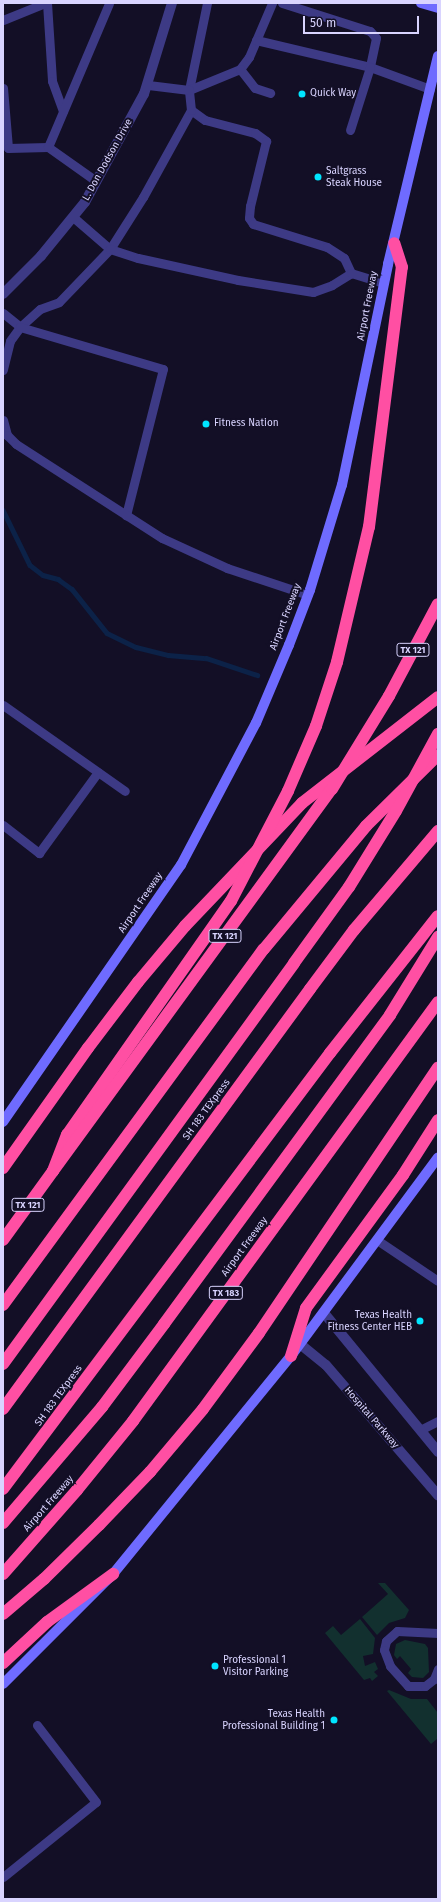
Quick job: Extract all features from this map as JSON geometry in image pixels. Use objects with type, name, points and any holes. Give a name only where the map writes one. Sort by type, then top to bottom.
[{"type":"highway","points":[[54,1171],[67,1135],[231,901],[288,791],[316,726],[337,662],[369,527],[402,267],[394,243]]},
{"type":"highway","name":"TX 121","points":[[3,1240],[332,789],[389,696],[438,604]]},
{"type":"highway","points":[[3,1168],[88,1048],[138,982],[185,926],[302,803],[438,696]]},
{"type":"highway","points":[[3,1364],[349,887],[396,811],[438,734]]},
{"type":"highway","points":[[3,1305],[269,943],[366,826],[438,755]]},
{"type":"highway","name":"SH 183 TEXpress","points":[[3,1409],[314,983],[354,930],[438,831]]},
{"type":"highway","name":"SH 183 TEXpress","points":[[3,1489],[325,1060],[438,916]]},
{"type":"highway","points":[[3,1523],[106,1401],[390,1015],[438,937]]},
{"type":"highway","name":"Airport Freeway","points":[[3,1574],[78,1490],[133,1421],[438,1002]]},
{"type":"highway","points":[[3,1614],[44,1579],[99,1526],[150,1472],[203,1409],[259,1333],[438,1068]]},
{"type":"highway","points":[[291,1356],[306,1308],[403,1174],[438,1120]]},
{"type":"highway","points":[[3,1663],[47,1622],[113,1574]]},
{"type":"main road","points":[[420,3],[438,8]]},
{"type":"main road","name":"Airport Freeway","points":[[3,1122],[180,865],[256,723],[308,595],[342,485],[384,283],[438,56]]},
{"type":"main road","points":[[3,1684],[113,1574],[291,1356],[438,1158]]},
{"type":"street","name":"L. Don Dodson Drive","points":[[3,294],[41,256],[73,217],[96,181],[148,85],[172,3]]},
{"type":"street","points":[[324,1313],[438,1452]]},
{"type":"street","name":"Hospital Parkway","points":[[300,1344],[326,1365],[438,1495]]},
{"type":"lane","points":[[3,20],[46,3],[52,81],[63,111]]},
{"type":"lane","points":[[48,147],[109,3]]},
{"type":"lane","points":[[3,370],[10,341],[20,327],[40,309],[59,302],[110,248],[190,110],[189,90],[207,3]]},
{"type":"lane","points":[[148,85],[189,90],[240,69],[249,57],[272,3]]},
{"type":"lane","points":[[282,3],[370,31],[376,38],[370,67],[350,130]]},
{"type":"lane","points":[[256,40],[370,67],[430,90]]},
{"type":"lane","points":[[240,69],[255,88],[270,93]]},
{"type":"lane","points":[[3,88],[6,148],[48,147],[96,181]]},
{"type":"lane","points":[[190,110],[205,120],[255,133],[266,141],[250,206],[249,218],[252,224],[327,247],[344,258],[351,273],[384,283]]},
{"type":"lane","points":[[73,217],[110,248],[138,258],[238,280],[313,292],[332,285],[351,273]]},
{"type":"lane","points":[[3,313],[20,327],[164,369],[126,515]]},
{"type":"lane","points":[[3,420],[7,435],[16,444],[162,538],[201,557],[308,595]]},
{"type":"lane","points":[[3,705],[125,791]]},
{"type":"lane","points":[[3,825],[39,853],[98,772]]},
{"type":"lane","points":[[377,1240],[438,1281]]},
{"type":"lane","points":[[420,1430],[438,1421]]},
{"type":"lane","points":[[438,1633],[397,1631],[386,1641],[384,1650],[390,1666],[403,1681],[414,1688],[430,1683],[438,1669]]},
{"type":"lane","points":[[3,1877],[96,1802],[37,1725]]},
{"type":"green space","points":[[378,1583],[385,1583],[409,1610],[405,1618],[389,1623],[377,1635],[362,1617],[388,1594]]},
{"type":"green space","points":[[360,1619],[375,1638],[373,1654],[363,1656],[365,1666],[375,1662],[378,1669],[374,1672],[378,1676],[372,1681],[370,1678],[364,1680],[325,1633],[333,1626],[341,1635]]},
{"type":"green space","points":[[405,1640],[425,1644],[428,1648],[429,1672],[423,1678],[412,1677],[408,1673],[411,1669],[400,1656],[397,1659],[394,1655],[396,1644]]},
{"type":"green space","points":[[389,1690],[411,1699],[427,1699],[438,1713],[437,1739],[431,1744],[387,1691]]},
{"type":"waterway","points":[[3,510],[30,565],[43,575],[58,579],[72,589],[107,633],[136,647],[168,655],[206,658],[257,675]]},
{"type":"place","name":"Quick Way","points":[[302,94]]},
{"type":"place","name":"Saltgrass Steak House","points":[[318,177]]},
{"type":"place","name":"Fitness Nation","points":[[206,424]]},
{"type":"place","name":"Texas Health Fitness Center HEB","points":[[420,1321]]},
{"type":"place","name":"Professional 1 Visitor Parking","points":[[215,1666]]},
{"type":"place","name":"Texas Health Professional Building 1","points":[[334,1720]]}]
